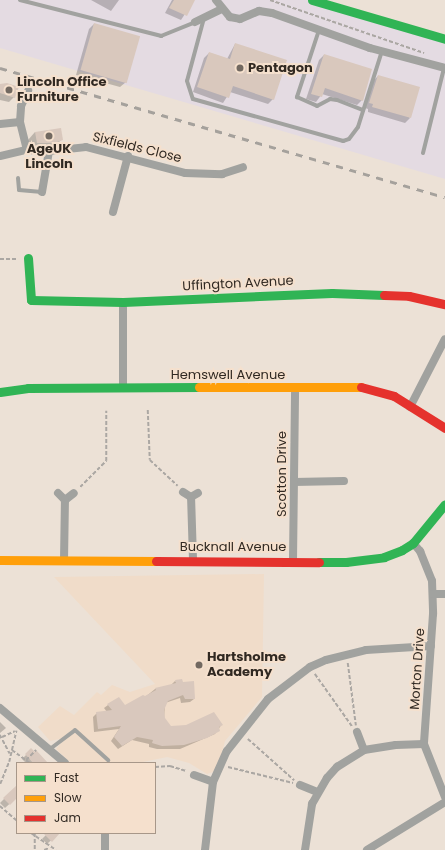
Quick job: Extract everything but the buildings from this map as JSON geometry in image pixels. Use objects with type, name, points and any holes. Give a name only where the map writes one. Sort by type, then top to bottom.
[{"type":"street","points":[[216,0],[230,17],[240,19],[265,11],[382,51],[445,68]]},
{"type":"street","points":[[312,0],[445,39]]},
{"type":"street","points":[[195,22],[222,9]]},
{"type":"street","points":[[27,150],[20,122],[21,106],[28,91]]},
{"type":"street","points":[[0,124],[20,122]]},
{"type":"street","name":"Sixfields Close","points":[[0,156],[27,150],[48,151],[86,147],[128,156],[154,166],[202,175],[222,174],[243,167]]},
{"type":"street","points":[[42,192],[48,151]]},
{"type":"street","points":[[113,212],[128,156]]},
{"type":"street","name":"Uffington Avenue","points":[[28,258],[31,300],[123,302],[332,293],[409,296],[445,304]]},
{"type":"street","points":[[123,302],[123,388]]},
{"type":"street","points":[[410,407],[445,339]]},
{"type":"street","name":"Hemswell Avenue","points":[[0,392],[28,388],[295,388],[358,386],[394,396],[445,428]]},
{"type":"street","name":"Scotton Drive","points":[[293,560],[295,388]]},
{"type":"street","points":[[294,482],[344,480]]},
{"type":"street","points":[[183,492],[194,495],[192,559]]},
{"type":"street","points":[[58,493],[65,500],[64,561]]},
{"type":"street","points":[[65,500],[74,493]]},
{"type":"street","name":"Bucknall Avenue","points":[[0,560],[64,561],[192,559],[346,562],[384,557],[413,543],[445,504]]},
{"type":"street","name":"Morton Drive","points":[[413,543],[420,550],[428,567],[434,594],[424,744],[445,797]]},
{"type":"street","points":[[434,594],[445,594]]},
{"type":"street","points":[[205,850],[213,782],[227,751],[268,700],[310,667],[346,654],[396,646],[431,646]]},
{"type":"street","points":[[0,708],[64,762]]},
{"type":"street","points":[[357,732],[364,750]]},
{"type":"street","points":[[305,850],[309,819],[317,792],[337,767],[364,750],[396,745],[424,744]]},
{"type":"street","points":[[194,775],[213,782]]},
{"type":"street","points":[[300,785],[317,792]]},
{"type":"street","points":[[367,850],[445,802]]},
{"type":"street","points":[[105,834],[105,850]]},
{"type":"lane","points":[[20,0],[161,36],[195,22]]},
{"type":"lane","points":[[204,17],[187,81],[193,99],[343,141],[354,134],[382,51]]},
{"type":"lane","points":[[319,30],[297,97],[317,106],[330,99],[337,100],[363,110]]},
{"type":"lane","points":[[424,153],[445,68]]},
{"type":"lane","points":[[18,178],[18,190],[42,192]]},
{"type":"lane","points":[[50,750],[75,730],[108,760]]},
{"type":"path","points":[[270,0],[425,54]]},
{"type":"path","points":[[0,259],[28,258]]},
{"type":"path","points":[[148,410],[150,460],[183,492]]},
{"type":"path","points":[[74,493],[106,461],[106,411]]},
{"type":"path","points":[[346,654],[357,732]]},
{"type":"path","points":[[310,667],[357,732]]},
{"type":"path","points":[[0,784],[11,755],[18,722]]},
{"type":"path","points":[[2,737],[16,731]]},
{"type":"path","points":[[241,733],[300,785]]},
{"type":"path","points":[[0,735],[11,755]]},
{"type":"path","points":[[26,760],[43,743]]},
{"type":"path","points":[[12,750],[29,762]]},
{"type":"path","points":[[156,767],[170,766],[194,775]]},
{"type":"path","points":[[220,766],[300,785]]},
{"type":"path","points":[[0,806],[16,820]]},
{"type":"path","points":[[34,834],[49,848],[56,850]]},
{"type":"path","points":[[34,834],[35,850]]},
{"type":"path","points":[[44,850],[49,848]]},
{"type":"shaded area","points":[[0,0],[312,0],[445,39],[445,179],[0,48]]},
{"type":"shaded area","name":"Hartsholme Academy","points":[[264,574],[262,697],[225,741],[219,764],[213,772],[207,774],[189,763],[167,757],[143,762],[70,762],[56,749],[62,742],[59,739],[50,741],[38,727],[60,706],[74,715],[97,692],[101,695],[112,685],[130,692],[155,684],[54,577]]},
{"type":"railway","points":[[0,68],[445,197]]},
{"type":"traffic: fast","points":[[312,0],[445,39]]},
{"type":"traffic: fast","points":[[28,258],[31,300],[123,302],[332,293],[384,295]]},
{"type":"traffic: fast","points":[[0,392],[28,388],[199,387]]},
{"type":"traffic: fast","points":[[319,562],[346,562],[384,557],[402,550],[413,543],[445,504]]},
{"type":"traffic: slow","points":[[199,387],[361,387]]},
{"type":"traffic: slow","points":[[0,560],[156,561]]},
{"type":"traffic: jam","points":[[384,295],[409,296],[445,304]]},
{"type":"traffic: jam","points":[[361,387],[394,396],[445,428]]},
{"type":"traffic: jam","points":[[156,561],[319,562]]},
{"type":"place","name":"Pentagon","points":[[240,68]]},
{"type":"place","name":"Lincoln Office Furniture","points":[[9,90]]},
{"type":"place","name":"AgeUK Lincoln","points":[[49,136]]},
{"type":"place","name":"Hartsholme Academy","points":[[199,665]]}]
